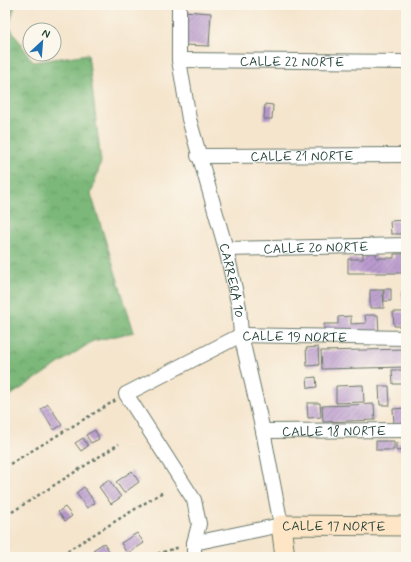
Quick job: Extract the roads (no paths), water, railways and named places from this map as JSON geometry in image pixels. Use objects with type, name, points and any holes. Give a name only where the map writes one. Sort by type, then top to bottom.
[{"type":"street","name":"CARRERA 10","points":[[179,5],[179,60],[189,119],[198,156],[226,249],[239,307],[241,335],[263,431],[281,526],[285,557]]},
{"type":"street","name":"CALLE 22 NORTE","points":[[179,60],[406,62]]},
{"type":"street","name":"CALLE 21 NORTE","points":[[198,156],[406,155]]},
{"type":"street","name":"CALLE 20 NORTE","points":[[226,249],[406,245]]},
{"type":"street","name":"CALLE 19 NORTE","points":[[194,543],[199,524],[194,500],[126,394],[241,335],[406,338]]},
{"type":"street","name":"CALLE 18 NORTE","points":[[263,431],[406,430]]},
{"type":"street","name":"CALLE 17 NORTE","points":[[194,543],[281,526],[406,526]]},
{"type":"street","points":[[194,543],[194,557]]}]
